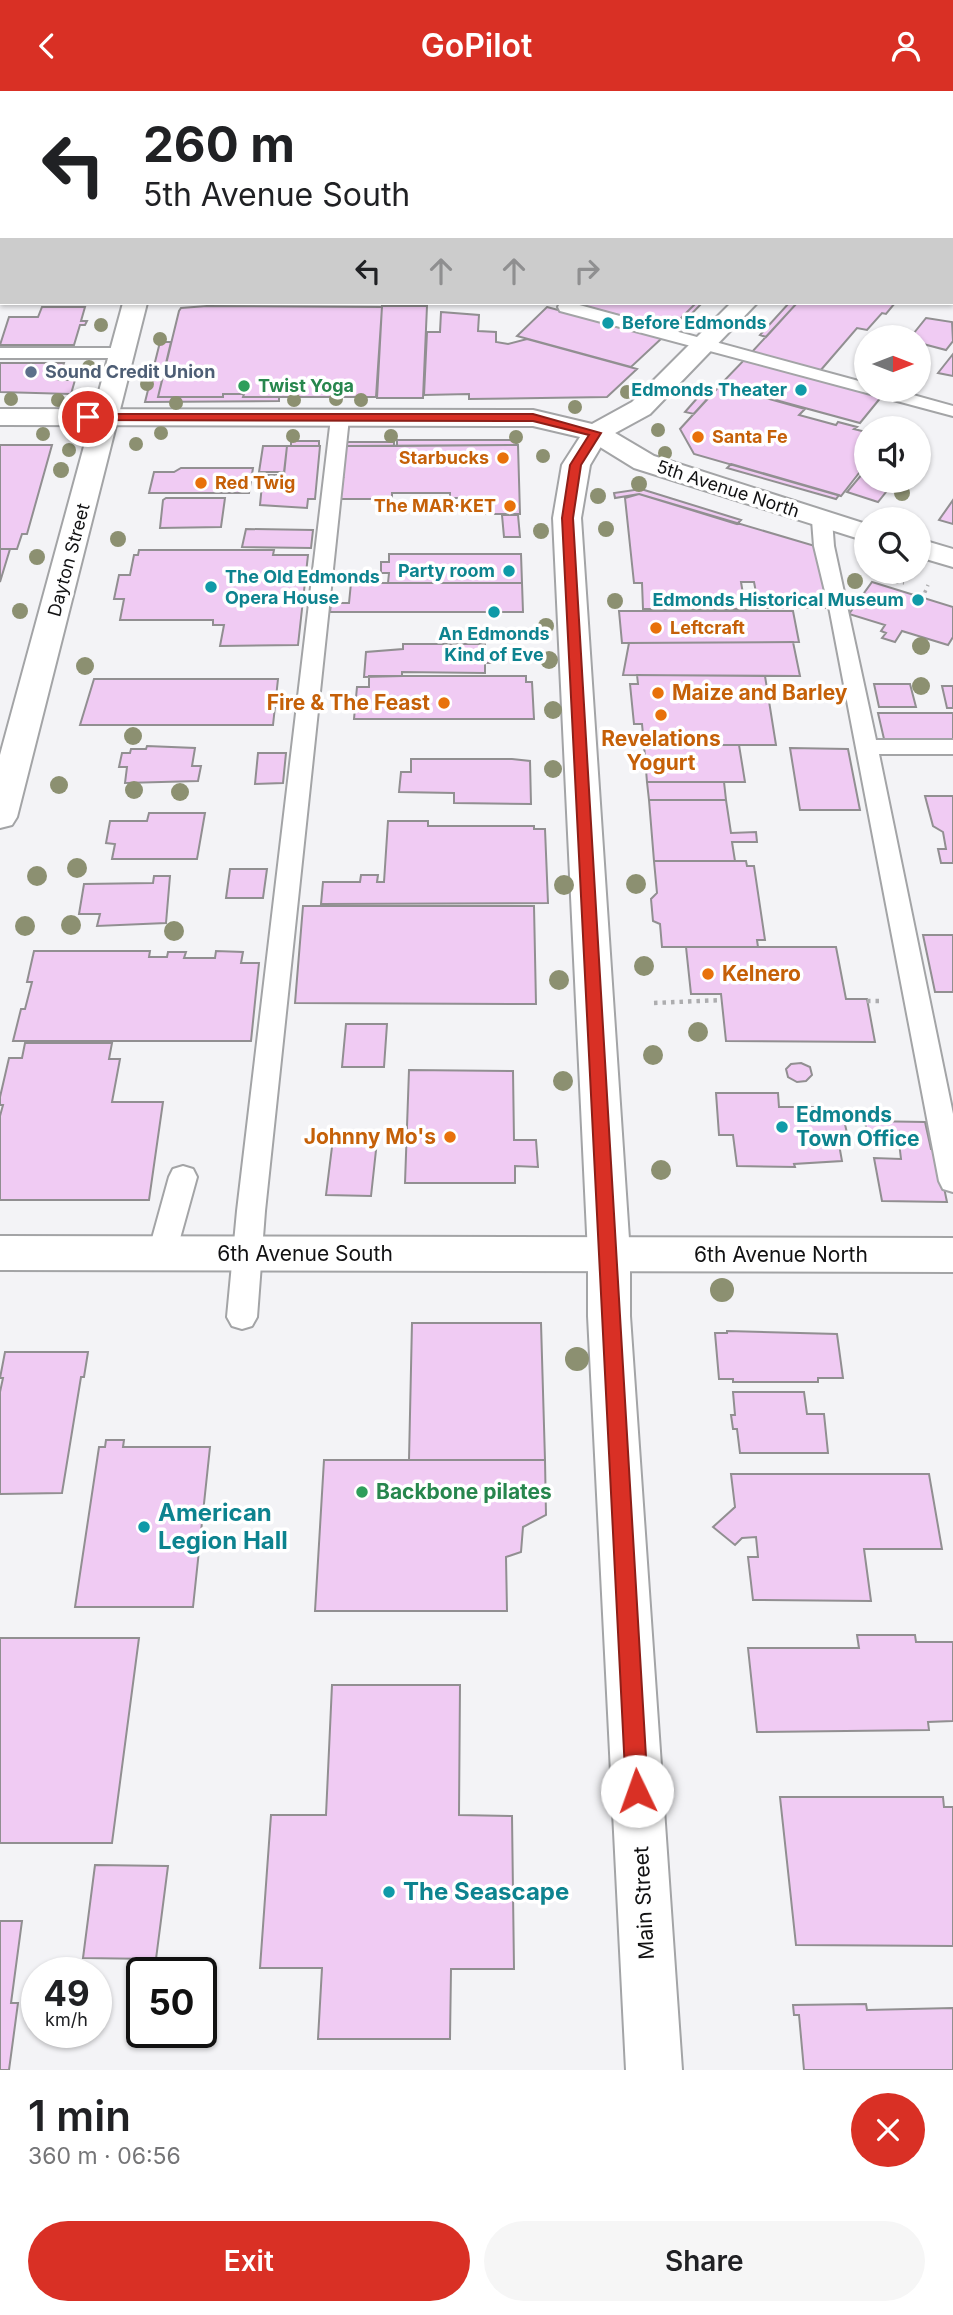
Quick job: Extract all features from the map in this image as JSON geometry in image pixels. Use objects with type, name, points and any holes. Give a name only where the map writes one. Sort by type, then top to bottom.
[{"type":"main road","name":"Dayton Street","points":[[0,817],[134,305]]},
{"type":"main road","name":"Main Street","points":[[654,2070],[609,1316],[609,1254],[568,518],[576,465],[596,433],[641,408],[743,305]]},
{"type":"main road","name":"5th Avenue North","points":[[0,417],[533,418],[596,433],[644,462],[854,529]]},
{"type":"main road","points":[[931,552],[953,558]]},
{"type":"main road","name":"6th Avenue South","points":[[0,1253],[609,1254]]},
{"type":"main road","name":"6th Avenue North","points":[[609,1254],[953,1255]]},
{"type":"lane","points":[[566,307],[854,385]]},
{"type":"lane","points":[[0,353],[122,353]]},
{"type":"lane","points":[[923,403],[953,411]]},
{"type":"lane","points":[[242,1317],[340,418]]},
{"type":"lane","points":[[822,520],[824,546],[840,612],[953,1181]]},
{"type":"lane","points":[[867,747],[953,747]]},
{"type":"lane","points":[[162,1253],[183,1177]]},
{"type":"path","points":[[654,1003],[722,1000]]},
{"type":"building","points":[[585,305],[694,305],[670,329]]},
{"type":"building","points":[[694,305],[700,305],[677,329],[670,329]]},
{"type":"building","points":[[787,305],[795,305],[766,337],[760,335]]},
{"type":"building","points":[[795,305],[893,305],[871,325],[854,325],[854,331],[820,371],[751,353]]},
{"type":"building","points":[[382,306],[427,306],[423,398],[377,398]]},
{"type":"building","points":[[42,307],[85,307],[81,321],[87,321],[85,325],[80,325],[74,345],[0,345],[9,317],[38,317]]},
{"type":"building","points":[[382,307],[376,397],[243,397],[244,394],[223,394],[223,397],[158,397],[179,311],[181,308]]},
{"type":"building","points":[[547,307],[662,338],[631,367],[517,336]]},
{"type":"building","points":[[441,312],[479,315],[478,331],[496,332],[496,342],[508,344],[527,339],[637,369],[607,397],[469,399],[469,394],[424,395],[427,332],[440,332]]},
{"type":"building","points":[[926,318],[952,322],[953,341],[946,350],[931,346],[931,325],[920,325]]},
{"type":"building","points":[[160,342],[171,342],[158,397],[223,397],[223,394],[244,394],[243,397],[279,397],[279,401],[145,402]]},
{"type":"building","points":[[953,354],[953,376],[938,373]]},
{"type":"building","name":"Edmonds Theater","points":[[745,359],[854,388],[854,403],[876,403],[866,416],[854,416],[854,421],[720,385]]},
{"type":"building","name":"Sound Credit Union","points":[[0,363],[64,363],[59,380],[75,380],[71,394],[0,392]]},
{"type":"building","points":[[720,385],[805,409],[799,415],[836,425],[838,422],[854,426],[854,479],[841,496],[694,454],[680,429]]},
{"type":"building","points":[[707,387],[716,390],[694,414],[685,412]]},
{"type":"building","points":[[397,440],[516,440],[517,445],[397,446]]},
{"type":"building","points":[[291,441],[319,441],[319,446],[291,446]]},
{"type":"building","points":[[346,442],[394,442],[394,446],[346,446]]},
{"type":"building","points":[[0,445],[52,445],[27,534],[22,534],[17,549],[0,549]]},
{"type":"building","points":[[518,445],[520,514],[460,514],[460,498],[450,498],[450,493],[392,493],[392,497],[386,499],[340,499],[338,489],[342,487],[338,487],[343,478],[338,478],[339,472],[343,472],[346,446]]},
{"type":"building","points":[[263,446],[287,446],[284,472],[259,472]]},
{"type":"building","points":[[287,446],[320,446],[315,499],[308,499],[307,508],[260,505],[263,475],[284,475]]},
{"type":"building","points":[[731,464],[839,495],[836,499],[727,468]]},
{"type":"building","name":"Red Twig","points":[[181,468],[253,468],[249,493],[149,493],[154,472],[174,472]]},
{"type":"building","points":[[854,484],[854,493],[885,493],[878,502],[847,492]]},
{"type":"building","points":[[641,489],[741,520],[737,524],[639,494],[615,498],[614,493]]},
{"type":"building","points":[[639,494],[815,546],[828,608],[759,608],[754,582],[741,582],[744,600],[755,600],[757,609],[643,609],[642,583],[634,583],[625,498]]},
{"type":"building","points":[[225,498],[221,527],[160,528],[163,500]]},
{"type":"building","points":[[953,500],[953,524],[939,520]]},
{"type":"building","points":[[502,515],[518,515],[520,537],[504,537]]},
{"type":"building","points":[[246,529],[313,530],[311,548],[242,547]]},
{"type":"building","points":[[0,549],[10,549],[0,582]]},
{"type":"building","name":"The Old Edmonds Opera House","points":[[139,550],[274,550],[273,555],[308,555],[298,645],[220,646],[224,625],[213,625],[213,620],[120,620],[124,599],[114,599],[119,575],[130,575],[134,555],[138,555]]},
{"type":"building","points":[[389,554],[521,554],[522,583],[388,583],[389,573],[381,573],[381,562],[389,562]]},
{"type":"building","points":[[351,583],[522,583],[523,612],[330,612],[331,603],[349,603]]},
{"type":"building","points":[[871,584],[878,584],[953,607],[953,637],[948,645],[902,631],[895,642],[882,638],[886,633],[881,631],[885,625],[849,614]]},
{"type":"building","points":[[619,611],[793,611],[799,642],[622,643]]},
{"type":"building","points":[[793,642],[800,676],[623,675],[629,643]]},
{"type":"building","points":[[403,644],[485,644],[485,654],[493,654],[493,663],[485,663],[485,673],[402,672],[402,676],[364,677],[366,652],[403,649]]},
{"type":"building","points":[[637,675],[765,676],[776,745],[644,745],[642,724],[634,724],[630,684],[638,684]]},
{"type":"building","name":"Fire & The Feast","points":[[369,676],[526,676],[526,682],[532,682],[534,719],[354,719],[357,687],[369,687]]},
{"type":"building","points":[[94,679],[278,679],[273,725],[80,725]]},
{"type":"building","points":[[874,684],[910,684],[916,707],[879,707]]},
{"type":"building","points":[[942,686],[953,686],[953,708],[947,708]]},
{"type":"building","points":[[878,713],[953,713],[953,739],[884,739]]},
{"type":"building","points":[[644,745],[739,745],[745,782],[647,782]]},
{"type":"building","points":[[147,746],[195,748],[192,766],[201,766],[198,781],[125,783],[127,767],[119,767],[122,753],[130,753],[131,749],[146,749]]},
{"type":"building","points":[[790,748],[848,749],[860,810],[800,810]]},
{"type":"building","points":[[258,753],[286,753],[283,783],[255,784]]},
{"type":"building","points":[[411,759],[530,761],[531,804],[454,803],[454,793],[399,792],[401,772],[411,772]]},
{"type":"building","points":[[647,782],[724,782],[726,800],[649,800]]},
{"type":"building","points":[[925,796],[953,796],[953,863],[941,863],[938,849],[946,849],[943,832],[933,826]]},
{"type":"building","points":[[649,800],[726,800],[731,833],[756,832],[757,842],[732,842],[735,861],[654,861]]},
{"type":"building","points":[[149,813],[205,813],[197,859],[112,859],[115,844],[106,843],[110,821],[147,821]]},
{"type":"building","points":[[388,821],[428,821],[428,826],[534,826],[534,829],[545,829],[548,903],[321,904],[323,882],[360,882],[361,875],[378,875],[377,882],[384,882]]},
{"type":"building","points":[[654,861],[746,861],[747,866],[754,866],[765,940],[757,940],[758,947],[662,947],[660,924],[653,921],[651,899],[657,893]]},
{"type":"building","points":[[230,869],[267,869],[263,898],[226,898]]},
{"type":"building","points":[[154,876],[170,876],[166,923],[97,926],[100,914],[79,914],[84,884],[153,883]]},
{"type":"building","points":[[303,906],[534,906],[536,1004],[295,1003]]},
{"type":"building","points":[[923,935],[953,935],[953,992],[935,992]]},
{"type":"building","points":[[686,947],[836,947],[846,999],[867,999],[875,1042],[726,1041],[721,994],[691,994]]},
{"type":"building","points":[[34,951],[150,951],[149,957],[167,957],[168,952],[186,952],[184,958],[215,958],[216,951],[243,952],[241,963],[259,963],[251,1041],[13,1041],[21,1009],[25,1009],[32,982],[27,982]]},
{"type":"building","points":[[346,1024],[387,1024],[384,1067],[342,1067]]},
{"type":"building","points":[[25,1043],[112,1043],[109,1059],[120,1059],[112,1102],[163,1102],[149,1200],[0,1200],[0,1116],[3,1105],[0,1105],[0,1097],[9,1058],[22,1058]]},
{"type":"building","points":[[801,1063],[810,1067],[812,1075],[806,1081],[797,1082],[788,1077],[786,1069],[791,1064]]},
{"type":"building","points":[[409,1070],[513,1071],[514,1140],[536,1140],[538,1167],[515,1166],[515,1183],[405,1183]]},
{"type":"building","name":"Edmonds Town Office","points":[[716,1093],[778,1093],[779,1107],[821,1107],[822,1113],[836,1113],[837,1120],[844,1120],[847,1133],[837,1133],[842,1161],[794,1164],[795,1167],[737,1166],[733,1135],[719,1135]]},
{"type":"building","points":[[865,1121],[925,1122],[931,1149],[936,1149],[947,1202],[882,1201],[874,1158],[901,1159],[898,1134],[867,1134]]},
{"type":"building","points":[[333,1139],[377,1141],[371,1196],[326,1195]]},
{"type":"building","points":[[412,1323],[541,1323],[545,1460],[409,1460]]},
{"type":"building","points":[[715,1333],[837,1334],[843,1378],[818,1378],[818,1382],[733,1382],[733,1379],[719,1379]]},
{"type":"building","points":[[5,1352],[88,1352],[84,1377],[81,1377],[62,1493],[0,1494],[0,1392],[3,1378],[0,1378]]},
{"type":"building","points":[[733,1392],[804,1392],[807,1414],[824,1414],[828,1453],[740,1453],[737,1429],[733,1429],[731,1415],[735,1415]]},
{"type":"building","name":"American Legion Hall","points":[[106,1440],[124,1440],[123,1447],[210,1447],[193,1607],[75,1607],[99,1447],[105,1447]]},
{"type":"building","points":[[324,1460],[545,1460],[546,1515],[523,1527],[521,1552],[506,1557],[507,1611],[315,1611]]},
{"type":"building","points":[[731,1474],[929,1474],[942,1549],[864,1549],[871,1601],[753,1600],[748,1557],[758,1557],[756,1537],[742,1538],[735,1545],[713,1527],[735,1507]]},
{"type":"building","points":[[857,1635],[915,1635],[916,1642],[953,1642],[953,1721],[928,1722],[929,1730],[757,1732],[748,1648],[859,1648]]},
{"type":"building","points":[[0,1638],[139,1638],[112,1843],[0,1843]]},
{"type":"building","name":"The Seascape","points":[[332,1685],[460,1685],[459,1815],[512,1816],[514,1969],[451,1969],[450,2039],[318,2039],[322,1968],[260,1968],[271,1815],[326,1815]]},
{"type":"building","points":[[780,1797],[943,1797],[944,1807],[953,1807],[953,1946],[796,1945]]},
{"type":"building","points":[[95,1865],[168,1866],[156,1957],[83,1957]]},
{"type":"building","points":[[0,1921],[22,1921],[11,2003],[18,2003],[9,2070],[0,2070]]},
{"type":"building","points":[[866,2004],[867,2010],[953,2008],[953,2070],[804,2070],[799,2015],[794,2015],[793,2005]]},
{"type":"place","name":"Before Edmonds","points":[[608,323]]},
{"type":"place","name":"Sound Credit Union","points":[[31,372]]},
{"type":"place","name":"Twist Yoga","points":[[244,386]]},
{"type":"place","name":"Edmonds Theater","points":[[801,390]]},
{"type":"place","name":"Santa Fe","points":[[698,437]]},
{"type":"place","name":"Starbucks","points":[[503,458]]},
{"type":"place","name":"Red Twig","points":[[201,483]]},
{"type":"place","name":"The MAR·KET","points":[[510,506]]},
{"type":"place","name":"Party room","points":[[509,571]]},
{"type":"place","name":"The Old Edmonds Opera House","points":[[211,587]]},
{"type":"place","name":"Edmonds Historical Museum","points":[[918,600]]},
{"type":"place","name":"An Edmonds Kind of Eve","points":[[494,612]]},
{"type":"place","name":"Leftcraft","points":[[656,628]]},
{"type":"place","name":"Maize and Barley","points":[[658,693]]},
{"type":"place","name":"Fire & The Feast","points":[[444,703]]},
{"type":"place","name":"Revelations Yogurt","points":[[661,715]]},
{"type":"place","name":"Kelnero","points":[[708,974]]},
{"type":"place","name":"Edmonds Town Office","points":[[782,1127]]},
{"type":"place","name":"Johnny Mo's","points":[[450,1137]]},
{"type":"place","name":"Backbone pilates","points":[[362,1492]]},
{"type":"place","name":"American Legion Hall","points":[[144,1527]]},
{"type":"place","name":"The Seascape","points":[[389,1892]]},
{"type":"route","points":[[88,417],[533,418],[596,433],[576,465],[568,518],[609,1254],[609,1316],[637,1791]]}]
